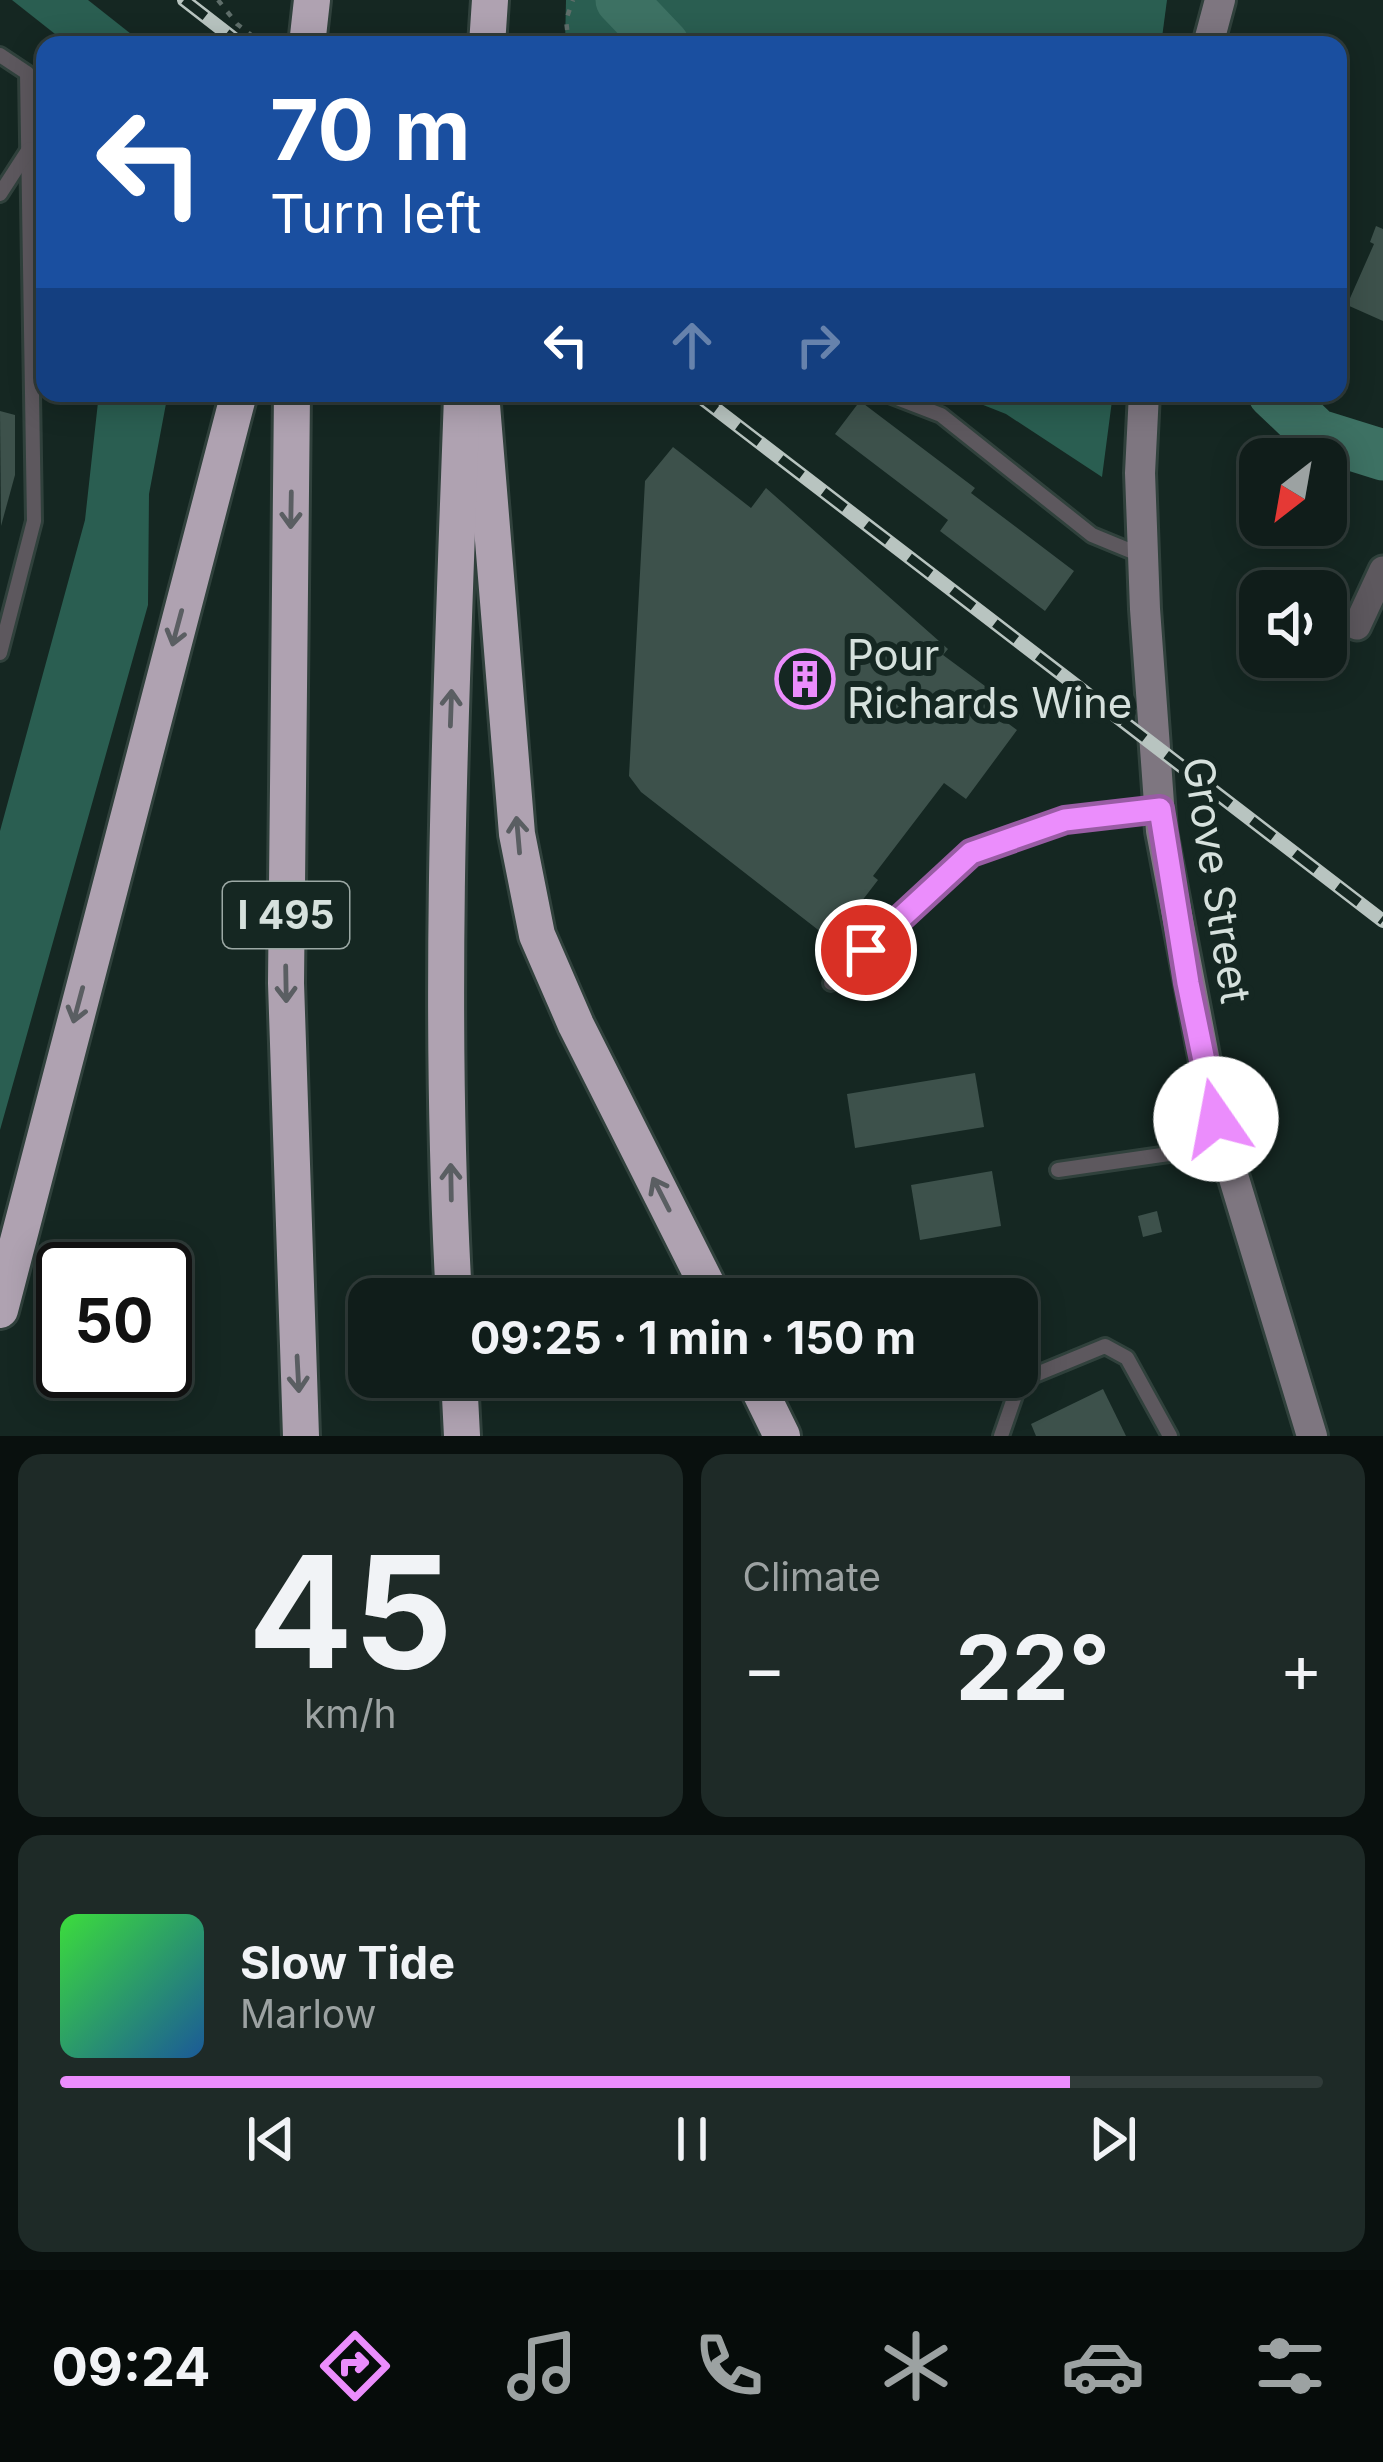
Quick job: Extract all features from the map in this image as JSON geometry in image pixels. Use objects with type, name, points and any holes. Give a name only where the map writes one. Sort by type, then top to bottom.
[{"type":"highway","points":[[309,36],[312,0]]},
{"type":"highway","points":[[488,36],[490,0]]},
{"type":"highway","points":[[0,1310],[236,402]]},
{"type":"highway","name":"I 495","points":[[292,402],[286,983],[301,1436]]},
{"type":"highway","points":[[454,1278],[448,801],[462,402]]},
{"type":"highway","points":[[482,402],[517,833],[537,934],[576,1025],[703,1278]]},
{"type":"highway","points":[[0,1231],[48,1122]]},
{"type":"highway","points":[[460,1398],[462,1436]]},
{"type":"highway","points":[[763,1398],[782,1436]]},
{"type":"main road","points":[[1210,36],[1220,0]]},
{"type":"main road","name":"Grove Street","points":[[1144,402],[1143,556],[1160,809],[1188,983],[1224,1146],[1312,1436]]},
{"type":"street","points":[[1357,626],[1383,570]]},
{"type":"lane","points":[[0,55],[28,73],[34,521],[0,653]]},
{"type":"lane","points":[[0,194],[29,149]]},
{"type":"lane","points":[[907,402],[941,415],[1091,535],[1143,556]]},
{"type":"lane","points":[[831,982],[971,853],[1065,820],[1160,809]]},
{"type":"lane","points":[[1058,1170],[1224,1146]]},
{"type":"lane","points":[[1001,1436],[1020,1381],[1105,1346],[1126,1358],[1170,1436]]},
{"type":"path","points":[[218,0],[252,36]]},
{"type":"path","points":[[568,36],[566,20],[573,0]]},
{"type":"green space","points":[[12,0],[88,0],[134,36],[58,36]]},
{"type":"green space","points":[[566,0],[1167,0],[1162,36],[565,36]]},
{"type":"green space","points":[[98,402],[166,402],[149,494],[148,605],[0,1130],[0,831],[85,520]]},
{"type":"green space","points":[[976,402],[1112,402],[1102,477],[1006,414]]},
{"type":"building","points":[[1376,226],[1383,229],[1383,321],[1347,305],[1374,244],[1370,242]]},
{"type":"building","points":[[861,402],[1074,571],[1045,611],[940,531],[948,520],[835,434]]},
{"type":"building","points":[[0,411],[15,415],[15,475],[1,526]]},
{"type":"building","name":"Pour Richards Wine","points":[[673,447],[751,508],[766,488],[948,649],[943,655],[1008,703],[998,716],[1017,730],[966,799],[944,783],[873,876],[878,880],[848,919],[842,915],[826,936],[641,792],[629,776],[645,481]]},
{"type":"building","points":[[975,1073],[984,1127],[855,1148],[847,1094]]},
{"type":"building","points":[[992,1171],[1001,1226],[920,1240],[911,1185]]},
{"type":"building","points":[[1157,1211],[1162,1232],[1143,1237],[1138,1216]]},
{"type":"building","points":[[1103,1389],[1126,1436],[1036,1436],[1031,1424]]},
{"type":"waterway","points":[[621,0],[655,36]]},
{"type":"waterway","points":[[1282,402],[1316,434],[1383,455]]},
{"type":"railway","points":[[184,0],[230,36]]},
{"type":"railway","points":[[707,402],[1383,921]]},
{"type":"place","name":"Pour Richards Wine","points":[[805,679]]},
{"type":"route","points":[[866,950],[971,853],[1065,820],[1160,809],[1216,1119]]}]
